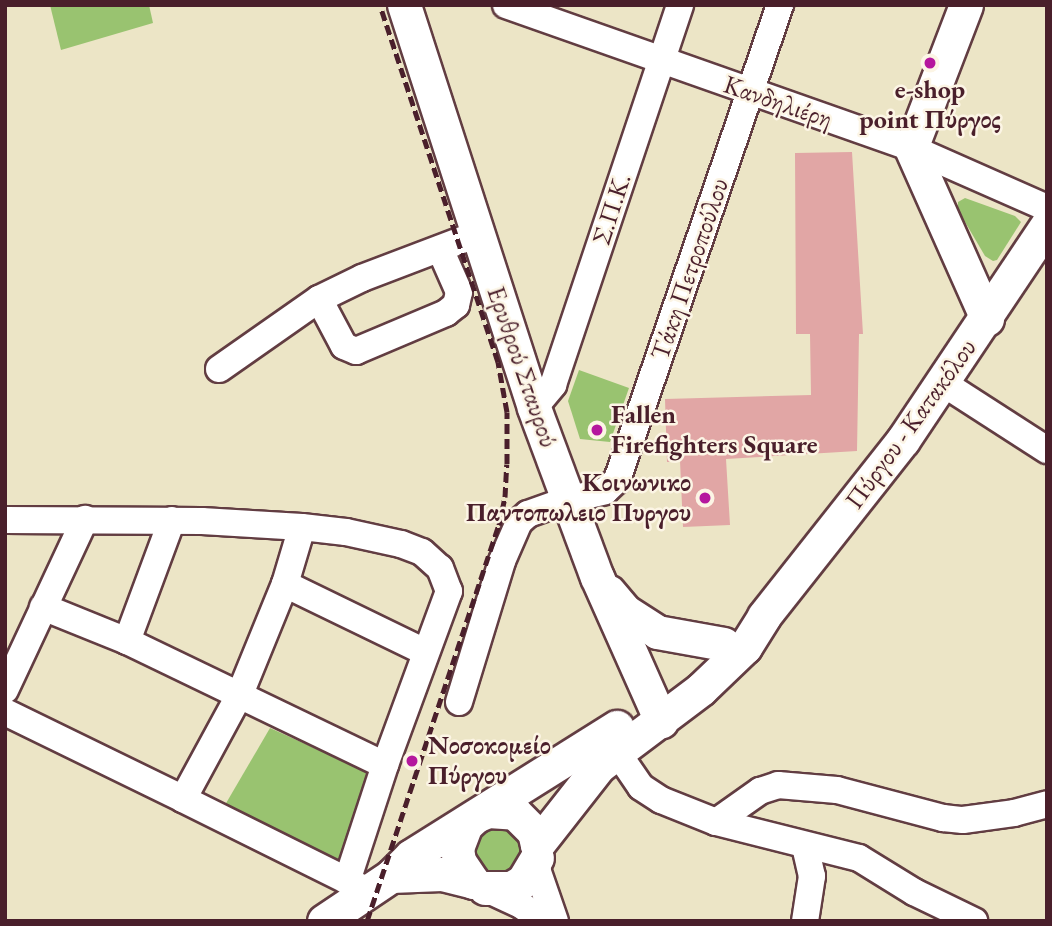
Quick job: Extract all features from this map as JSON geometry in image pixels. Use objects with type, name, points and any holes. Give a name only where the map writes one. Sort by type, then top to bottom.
[{"type":"main road","name":"Ερυθρού Σταυρού","points":[[404,5],[534,408],[597,577],[657,712]]},
{"type":"main road","points":[[966,5],[911,148],[986,318]]},
{"type":"main road","name":"Πύργου - Κατακόλου","points":[[324,921],[369,883],[411,856],[593,745],[657,712],[724,669],[745,648],[764,616],[903,440],[1047,225]]},
{"type":"main road","points":[[597,577],[625,611],[657,632],[724,644]]},
{"type":"main road","name":"Πύργου - Κατακόλου","points":[[369,883],[442,874],[479,885],[512,888],[523,881],[537,851],[599,766],[617,752],[724,644],[764,616]]},
{"type":"main road","name":"Πύργου - Κατακόλου","points":[[479,885],[459,861],[457,848],[466,825],[476,816],[488,811],[515,813],[534,832],[537,851]]},
{"type":"street","name":"Κανδηλιέρη","points":[[506,5],[661,62],[911,148],[1047,208]]},
{"type":"street","name":"Σ.Π.Κ.","points":[[534,408],[546,397],[553,385],[680,5]]},
{"type":"street","name":"Τάκη Πετροπούλου","points":[[459,702],[512,532],[528,514],[605,491],[617,480],[780,5]]},
{"type":"street","points":[[219,369],[319,299],[362,278],[478,234]]},
{"type":"street","points":[[319,299],[344,346],[356,351],[446,313],[456,305],[459,292],[440,249]]},
{"type":"street","points":[[943,383],[1047,450]]},
{"type":"street","points":[[5,690],[85,519]]},
{"type":"street","points":[[5,520],[172,520],[346,531],[401,544],[422,552],[440,568],[449,591],[385,765],[369,883],[183,799],[5,712]]},
{"type":"street","points":[[127,640],[172,520]]},
{"type":"street","points":[[183,799],[240,694],[285,584],[302,527]]},
{"type":"street","points":[[285,584],[425,652]]},
{"type":"street","points":[[43,607],[127,640],[385,765]]},
{"type":"street","points":[[617,752],[641,788],[661,800],[716,822],[859,858],[914,892],[974,921]]},
{"type":"street","points":[[716,822],[760,791],[778,785],[837,790],[943,818],[963,820],[1014,813],[1047,804]]},
{"type":"street","points":[[805,846],[812,876],[805,921]]},
{"type":"street","points":[[537,851],[541,884],[555,921]]},
{"type":"street","points":[[479,885],[521,905],[543,921]]},
{"type":"green space","points":[[50,5],[149,5],[153,23],[61,50]]},
{"type":"green space","points":[[965,198],[1015,216],[1021,222],[997,260],[993,261],[985,256],[958,210],[958,202]]},
{"type":"green space","points":[[579,370],[629,388],[610,442],[580,439],[568,401]]},
{"type":"green space","points":[[270,728],[365,771],[371,786],[344,857],[338,861],[327,861],[225,805]]},
{"type":"green space","points":[[492,819],[526,839],[515,875],[476,874],[469,836]]},
{"type":"building","points":[[852,152],[863,334],[859,334],[857,451],[726,459],[730,525],[683,527],[680,461],[667,462],[665,399],[811,395],[810,334],[796,334],[795,153]]},
{"type":"railway","points":[[367,921],[499,525],[505,497],[507,464],[507,412],[498,362],[380,5]]},
{"type":"place","name":"e-shop point Πύργος","points":[[930,63]]},
{"type":"place","name":"Fallen Firefighters Square","points":[[597,430]]},
{"type":"place","name":"Κοινωνικο Παντοπωλειο Πυργου","points":[[705,498]]},
{"type":"place","name":"Νοσοκομείο Πύργου","points":[[412,761]]}]
